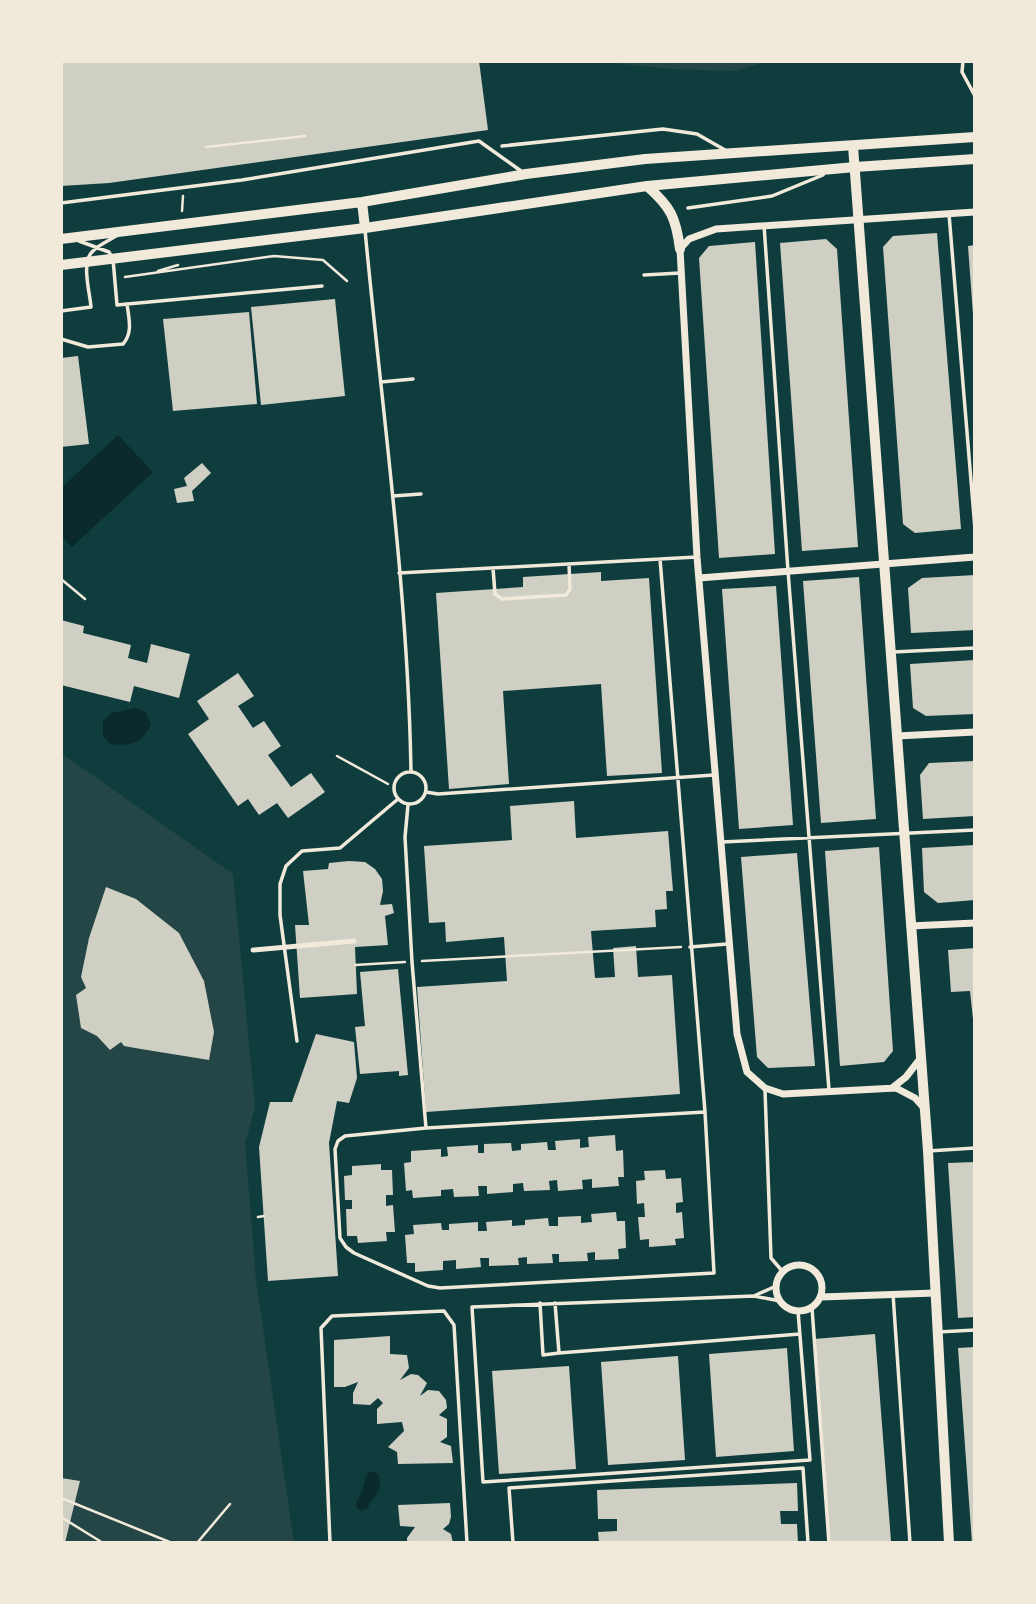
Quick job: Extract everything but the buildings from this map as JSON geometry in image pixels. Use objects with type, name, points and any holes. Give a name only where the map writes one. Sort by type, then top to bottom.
[{"type":"main road","points":[[67,239],[362,202],[526,174],[645,159],[975,137]]},
{"type":"main road","points":[[61,265],[365,228],[647,187],[838,168],[975,159]]},
{"type":"main road","points":[[647,187],[670,208],[677,223],[680,249]]},
{"type":"main road","points":[[362,202],[365,228]]},
{"type":"street","points":[[853,146],[928,1151],[948,1543]]},
{"type":"street","points":[[925,1109],[915,1098],[892,1088],[783,1094],[765,1088],[747,1072],[741,1053],[737,1034],[697,556],[680,249],[689,239],[708,231],[975,212]]},
{"type":"street","points":[[699,578],[975,557]]},
{"type":"street","points":[[897,736],[975,732]]},
{"type":"street","points":[[910,926],[975,923]]},
{"type":"street","points":[[253,950],[354,941]]},
{"type":"street","points":[[892,1088],[906,1077],[920,1059]]},
{"type":"street","points":[[797,1266],[812,1269],[821,1282],[821,1297],[812,1308],[798,1311],[780,1301],[776,1286],[783,1272],[797,1266]]},
{"type":"street","points":[[821,1297],[934,1293]]},
{"type":"lane","points":[[963,61],[962,72],[975,96]]},
{"type":"lane","points":[[502,146],[663,129],[697,135],[728,152]]},
{"type":"lane","points":[[61,203],[242,180],[479,141],[526,174]]},
{"type":"lane","points":[[688,208],[772,196],[838,168]]},
{"type":"lane","points":[[949,213],[975,529]]},
{"type":"lane","points":[[764,225],[829,1092]]},
{"type":"lane","points":[[365,228],[393,496],[410,702],[411,772]]},
{"type":"lane","points":[[61,311],[91,307],[87,263],[89,255],[124,232]]},
{"type":"lane","points":[[67,239],[109,252],[113,259],[117,305],[322,286]]},
{"type":"lane","points":[[644,275],[682,273]]},
{"type":"lane","points":[[61,339],[88,347],[122,344],[130,331],[127,304]]},
{"type":"lane","points":[[381,382],[413,379]]},
{"type":"lane","points":[[393,496],[421,494]]},
{"type":"lane","points":[[399,573],[697,556]]},
{"type":"lane","points":[[660,559],[705,1112],[714,1273],[460,1288],[428,1286],[354,1253],[340,1238],[335,1149],[338,1141],[345,1136],[426,1128],[705,1112]]},
{"type":"lane","points":[[493,568],[497,597],[515,598],[566,595],[570,589],[569,564]]},
{"type":"lane","points":[[891,652],[975,648]]},
{"type":"lane","points":[[411,772],[422,778],[426,792],[421,801],[408,805],[398,799],[394,790],[396,780],[404,773],[411,772]]},
{"type":"lane","points":[[426,792],[438,794],[716,775]]},
{"type":"lane","points":[[297,1041],[280,915],[280,884],[286,866],[302,851],[340,848],[398,799]]},
{"type":"lane","points":[[408,805],[405,837],[426,1128]]},
{"type":"lane","points":[[721,842],[975,830]]},
{"type":"lane","points":[[690,947],[730,944]]},
{"type":"lane","points":[[765,1088],[771,1258],[783,1272]]},
{"type":"lane","points":[[928,1151],[975,1148]]},
{"type":"lane","points":[[754,1296],[776,1286]]},
{"type":"lane","points":[[893,1294],[910,1543]]},
{"type":"lane","points":[[780,1301],[754,1296],[472,1307],[483,1482],[810,1460],[798,1311]]},
{"type":"lane","points":[[540,1303],[543,1354],[800,1335]]},
{"type":"lane","points":[[555,1303],[559,1353]]},
{"type":"lane","points":[[812,1308],[829,1543]]},
{"type":"lane","points":[[330,1543],[321,1328],[332,1316],[444,1311],[454,1325],[467,1543]]},
{"type":"lane","points":[[937,1332],[975,1330]]},
{"type":"lane","points":[[513,1543],[509,1488],[803,1468],[808,1543]]},
{"type":"path","points":[[206,147],[305,136]]},
{"type":"path","points":[[114,278],[274,256],[323,260],[347,281]]},
{"type":"path","points":[[148,274],[180,264]]},
{"type":"path","points":[[61,579],[85,599]]},
{"type":"path","points":[[337,756],[388,785]]},
{"type":"path","points":[[459,959],[690,947]]},
{"type":"path","points":[[258,1217],[264,1216]]},
{"type":"path","points":[[61,1498],[172,1543]]},
{"type":"path","points":[[197,1543],[230,1504]]},
{"type":"path","points":[[61,1517],[103,1543]]},
{"type":"shaded area","points":[[594,61],[769,61],[736,71],[671,69]]},
{"type":"shaded area","points":[[118,435],[153,472],[72,547],[61,536],[61,488]]},
{"type":"shaded area","points":[[136,708],[146,713],[151,724],[148,731],[135,742],[124,745],[110,744],[103,736],[103,721],[111,713]]},
{"type":"shaded area","points":[[61,753],[233,874],[255,1107],[245,1144],[256,1280],[294,1543],[61,1543]]},
{"type":"shaded area","points":[[374,1471],[379,1475],[379,1489],[367,1509],[361,1511],[356,1507],[357,1501],[368,1473]]}]
